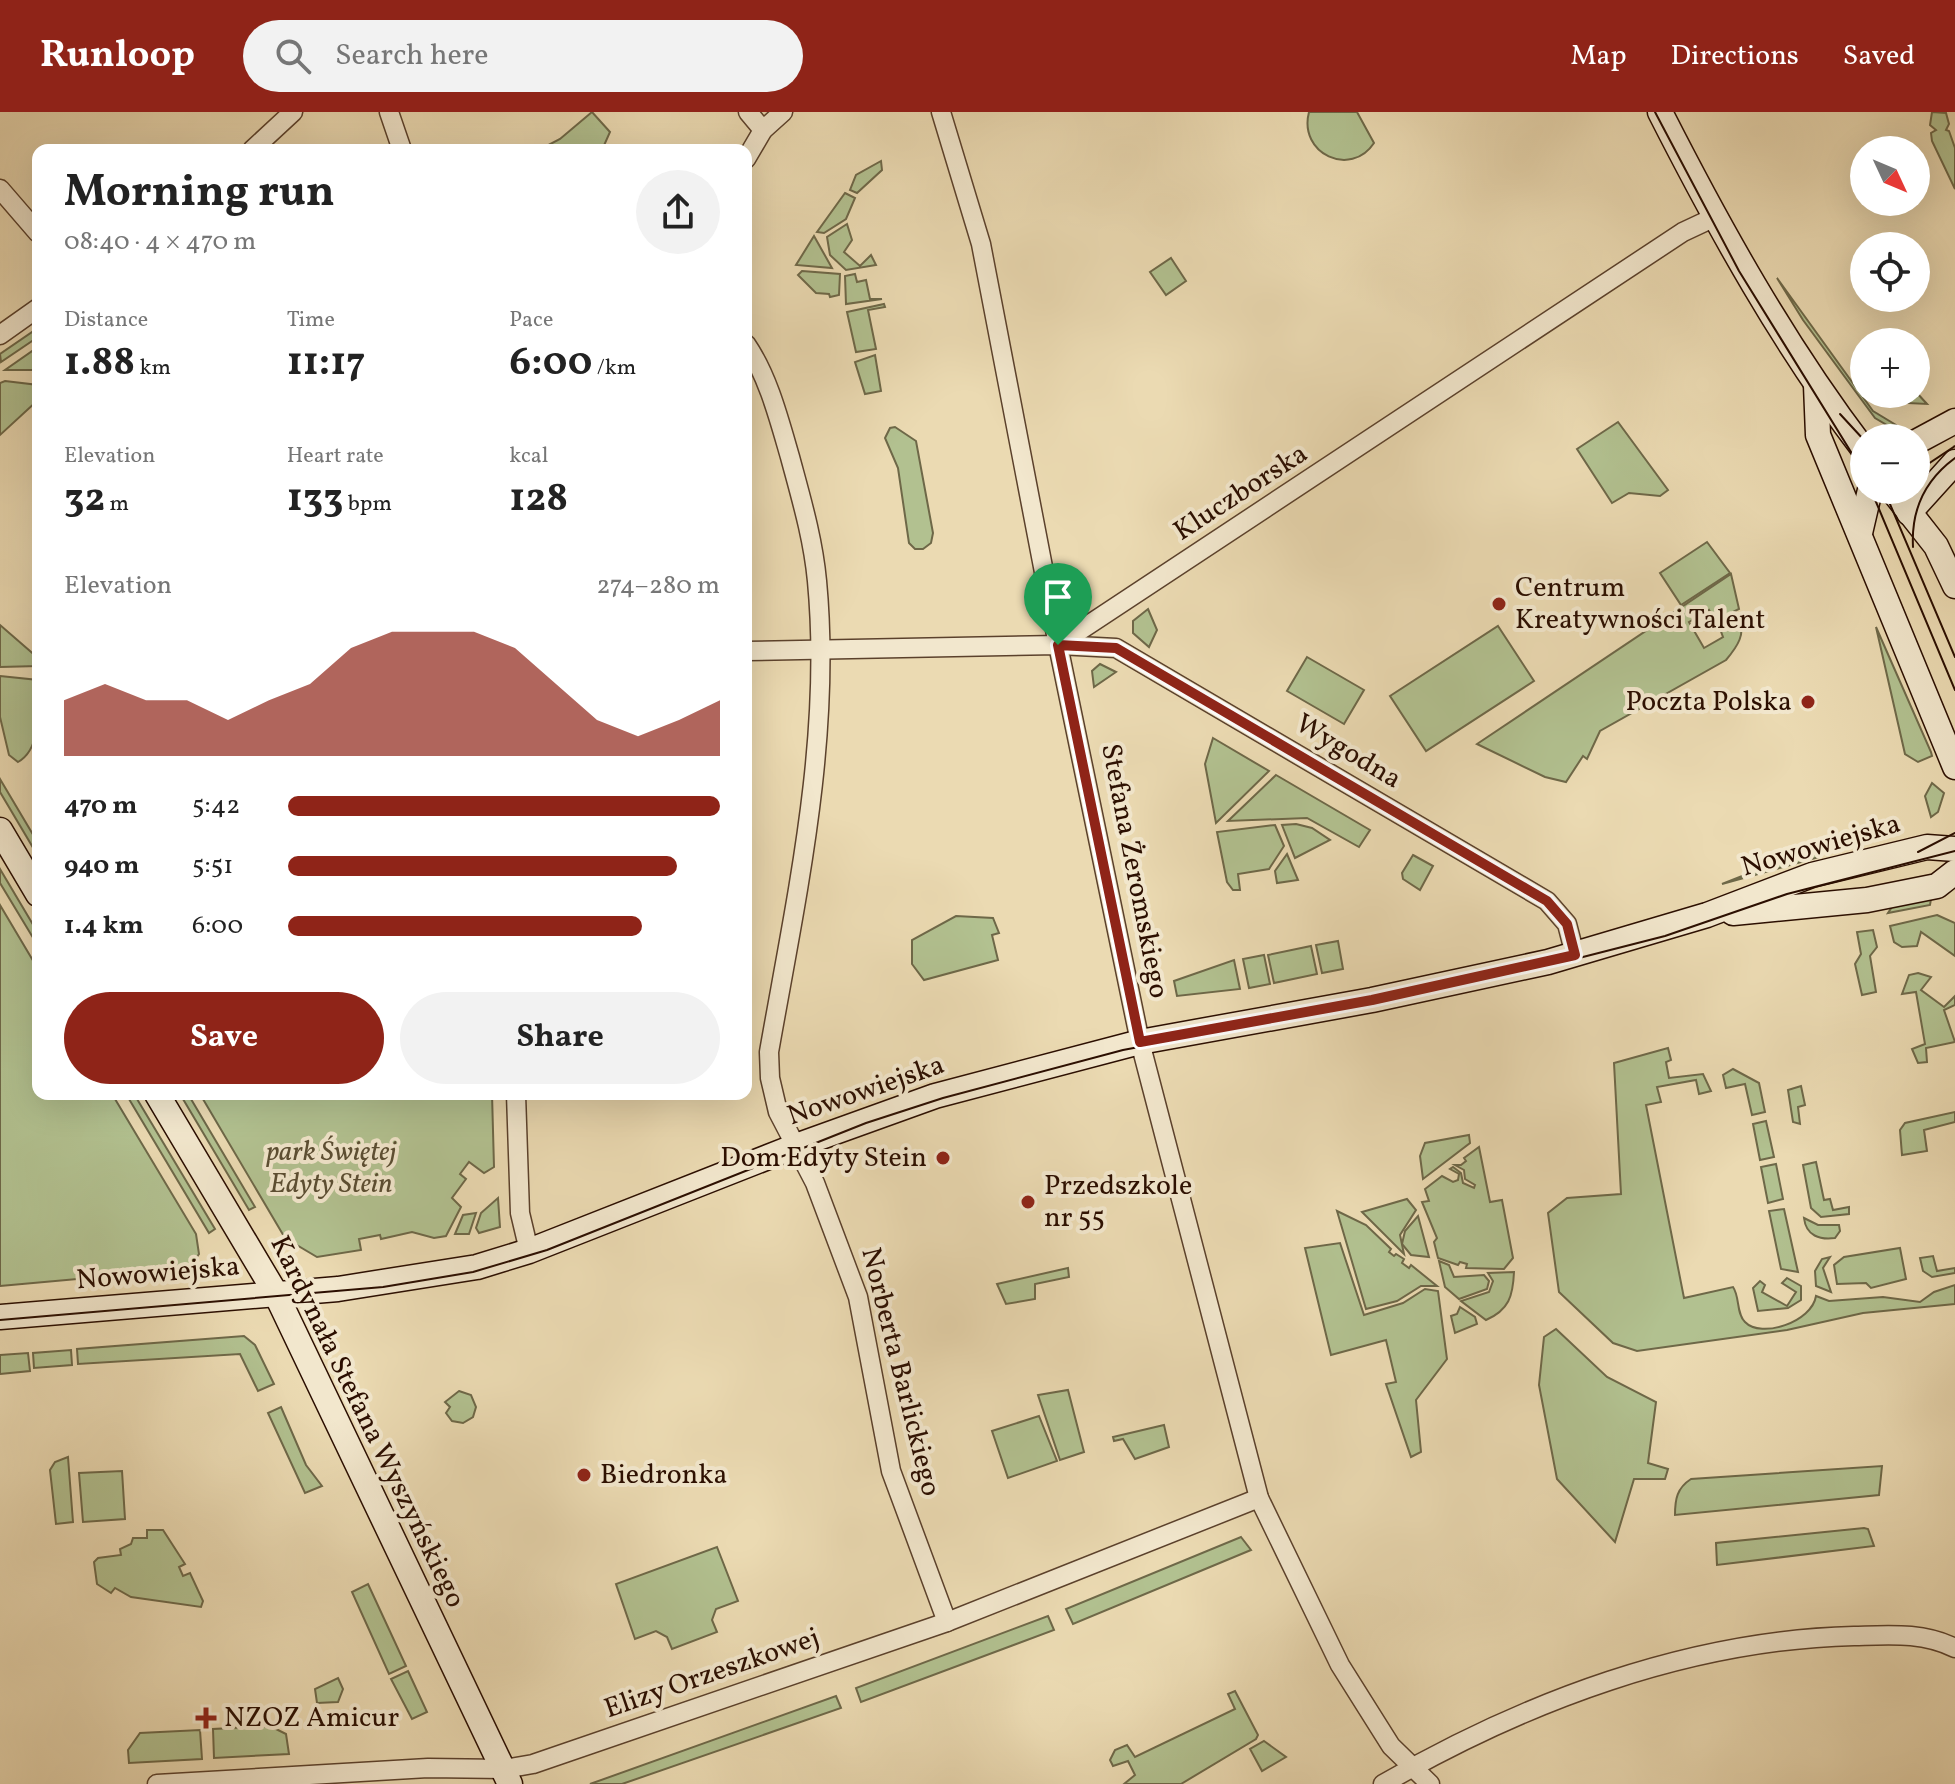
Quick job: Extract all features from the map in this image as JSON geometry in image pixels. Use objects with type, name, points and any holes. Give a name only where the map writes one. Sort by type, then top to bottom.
[{"type":"street","points":[[258,144],[293,112]]},
{"type":"street","points":[[389,112],[400,144]]},
{"type":"street","points":[[748,112],[763,130]]},
{"type":"street","points":[[752,149],[763,130],[783,112]]},
{"type":"street","name":"Stefana Żeromskiego","points":[[941,112],[981,244],[1058,645],[1140,1042],[1259,1498],[1340,1665],[1391,1746],[1430,1784]]},
{"type":"street","points":[[1660,112],[1742,268],[1816,385],[1850,431]]},
{"type":"street","points":[[0,189],[32,226]]},
{"type":"street","name":"Kluczborska","points":[[1058,645],[1683,232],[1715,217]]},
{"type":"street","points":[[0,335],[32,312]]},
{"type":"street","name":"Norberta Barlickiego","points":[[752,357],[778,413],[808,520],[817,580],[820,650],[810,816],[769,1052],[773,1096],[815,1183],[858,1297],[891,1471],[947,1622]]},
{"type":"street","points":[[1816,385],[1818,435],[1955,767]]},
{"type":"street","points":[[1930,434],[1955,421]]},
{"type":"street","points":[[1909,513],[1955,462]]},
{"type":"street","points":[[1860,533],[1867,504]]},
{"type":"street","points":[[1902,504],[1936,546],[1955,586]]},
{"type":"street","points":[[752,651],[1058,645]]},
{"type":"street","name":"Wygodna","points":[[1058,645],[1116,648],[1547,901],[1567,924],[1575,955]]},
{"type":"street","points":[[0,830],[32,884]]},
{"type":"street","name":"Nowowiejska","points":[[0,1317],[276,1294],[423,1278],[529,1251],[796,1146],[935,1096],[1140,1042],[1401,994],[1575,955],[1707,915],[1812,875],[1927,847],[1955,849]]},
{"type":"street","name":"Nowowiejska","points":[[1707,915],[1867,900],[1937,886],[1955,872]]},
{"type":"street","name":"Kardynała Stefana Wyszyńskiego","points":[[161,1100],[276,1294],[507,1777]]},
{"type":"street","points":[[516,1100],[520,1213],[529,1251]]},
{"type":"street","name":"Elizy Orzeszkowej","points":[[157,1784],[428,1768],[507,1777],[947,1622],[1259,1498]]},
{"type":"street","points":[[1383,1784],[1505,1722],[1613,1679],[1747,1645],[1810,1637],[1903,1635],[1931,1637],[1955,1648]]},
{"type":"green space","points":[[592,112],[610,132],[605,144],[550,144]]},
{"type":"green space","points":[[1309,112],[1357,112],[1374,143],[1353,159],[1340,160],[1329,156],[1311,139]]},
{"type":"green space","points":[[1932,112],[1946,113],[1949,124],[1946,130],[1955,148],[1955,189],[1932,141],[1931,133],[1936,130],[1930,125]]},
{"type":"green space","points":[[881,161],[882,170],[857,193],[850,190],[856,175]]},
{"type":"green space","points":[[845,193],[855,198],[846,219],[824,233],[817,232]]},
{"type":"green space","points":[[847,224],[852,240],[844,252],[860,266],[871,255],[876,265],[846,270],[830,255],[827,237]]},
{"type":"green space","points":[[814,236],[832,268],[796,265]]},
{"type":"green space","points":[[1171,258],[1186,281],[1166,295],[1150,272]]},
{"type":"green space","points":[[802,271],[840,274],[839,295],[830,297],[829,294],[816,293],[798,275]]},
{"type":"green space","points":[[855,274],[857,282],[866,280],[870,299],[882,299],[846,304],[845,276]]},
{"type":"green space","points":[[1777,278],[1850,379],[1850,384],[1803,320]]},
{"type":"green space","points":[[884,304],[885,307],[868,310],[876,349],[856,352],[847,312]]},
{"type":"green space","points":[[32,332],[32,341],[1,362],[0,354]]},
{"type":"green space","points":[[32,351],[32,370],[5,370]]},
{"type":"green space","points":[[875,355],[881,391],[865,394],[855,362]]},
{"type":"green space","points":[[0,383],[32,384],[32,406],[0,435]]},
{"type":"green space","points":[[1868,408],[1894,424],[1885,424],[1875,418]]},
{"type":"green space","points":[[1618,422],[1668,490],[1660,496],[1629,493],[1612,503],[1577,449]]},
{"type":"green space","points":[[895,427],[916,441],[933,533],[931,543],[923,549],[915,549],[909,543],[898,468],[885,438],[890,428]]},
{"type":"green space","points":[[1707,542],[1730,573],[1681,605],[1660,573]]},
{"type":"green space","points":[[1731,574],[1739,609],[1715,621],[1709,610],[1689,622],[1704,648],[1723,637],[1719,626],[1738,618],[1741,634],[1730,655],[1600,731],[1587,759],[1583,756],[1566,782],[1545,777],[1477,744]]},
{"type":"green space","points":[[1148,609],[1157,630],[1149,647],[1133,633],[1133,621]]},
{"type":"green space","points":[[0,625],[32,653],[32,666],[0,667]]},
{"type":"green space","points":[[1498,626],[1534,681],[1426,751],[1390,696]]},
{"type":"green space","points":[[1876,627],[1931,752],[1932,756],[1918,762],[1905,754]]},
{"type":"green space","points":[[1307,657],[1364,690],[1344,724],[1287,691]]},
{"type":"green space","points":[[1100,664],[1116,672],[1094,687],[1092,671]]},
{"type":"green space","points":[[0,676],[32,679],[32,747],[18,762],[9,755],[0,717]]},
{"type":"green space","points":[[1213,738],[1269,771],[1216,823],[1205,764]]},
{"type":"green space","points":[[1276,775],[1370,830],[1359,847],[1307,818],[1228,821]]},
{"type":"green space","points":[[0,779],[32,833],[32,846],[0,792]]},
{"type":"green space","points":[[1932,783],[1944,793],[1938,812],[1931,817],[1925,796]]},
{"type":"green space","points":[[1275,825],[1284,846],[1269,869],[1238,874],[1240,890],[1233,890],[1227,882],[1217,832]]},
{"type":"green space","points":[[1282,825],[1312,828],[1330,840],[1295,858]]},
{"type":"green space","points":[[1819,853],[1819,857],[1722,884],[1770,865]]},
{"type":"green space","points":[[1287,854],[1298,880],[1277,883],[1275,871]]},
{"type":"green space","points":[[1413,855],[1433,866],[1420,890],[1403,879],[1402,873]]},
{"type":"green space","points":[[0,869],[32,923],[32,936],[0,883]]},
{"type":"green space","points":[[1931,899],[1930,905],[1888,913],[1892,907]]},
{"type":"green space","points":[[0,905],[32,959],[32,1100],[116,1100],[196,1234],[199,1254],[188,1269],[0,1286]]},
{"type":"green space","points":[[1937,915],[1955,923],[1955,956],[1921,932],[1917,946],[1902,947],[1894,942],[1890,926]]},
{"type":"green space","points":[[956,916],[993,918],[999,933],[992,935],[998,960],[924,980],[912,964],[912,940]]},
{"type":"green space","points":[[1873,930],[1877,947],[1870,956],[1876,992],[1862,995],[1855,964],[1861,954],[1857,932]]},
{"type":"green space","points":[[1338,941],[1343,969],[1322,973],[1316,945]]},
{"type":"green space","points":[[1311,946],[1317,974],[1274,983],[1268,955]]},
{"type":"green space","points":[[1264,955],[1270,984],[1249,988],[1243,959]]},
{"type":"green space","points":[[1234,960],[1240,989],[1177,996],[1174,981]]},
{"type":"green space","points":[[1918,973],[1931,977],[1921,990],[1944,1007],[1955,996],[1955,1005],[1944,1010],[1955,1042],[1926,1048],[1927,1062],[1918,1063],[1912,1049],[1925,1044],[1916,992],[1902,994],[1909,975]]},
{"type":"green space","points":[[1668,1048],[1671,1060],[1666,1062],[1669,1078],[1703,1074],[1711,1091],[1699,1094],[1696,1080],[1657,1087],[1661,1102],[1646,1105],[1684,1298],[1733,1287],[1742,1318],[1752,1327],[1762,1329],[1796,1320],[1812,1305],[1816,1296],[1829,1301],[1883,1297],[1920,1302],[1934,1292],[1955,1285],[1955,1304],[1863,1313],[1787,1330],[1637,1351],[1613,1343],[1559,1292],[1548,1213],[1567,1198],[1621,1194],[1614,1063]]},
{"type":"green space","points":[[1733,1069],[1759,1083],[1765,1112],[1752,1115],[1745,1084],[1726,1088],[1723,1075]]},
{"type":"green space","points":[[1801,1086],[1805,1105],[1798,1107],[1800,1124],[1793,1122],[1788,1090]]},
{"type":"green space","points":[[130,1100],[138,1100],[215,1229],[209,1233]]},
{"type":"green space","points":[[184,1100],[192,1100],[255,1207],[249,1210]]},
{"type":"green space","name":"park Świętej Edyty Stein","points":[[204,1100],[492,1100],[494,1167],[484,1173],[469,1162],[460,1174],[466,1179],[452,1198],[461,1207],[446,1236],[434,1238],[412,1232],[381,1239],[380,1235],[359,1239],[361,1250],[317,1257],[285,1238]]},
{"type":"green space","points":[[1955,1112],[1955,1122],[1924,1130],[1927,1151],[1902,1155],[1900,1130],[1905,1123]]},
{"type":"green space","points":[[1766,1121],[1774,1157],[1760,1160],[1753,1124]]},
{"type":"green space","points":[[1469,1135],[1470,1143],[1423,1179],[1420,1156],[1425,1143]]},
{"type":"green space","points":[[1479,1147],[1490,1202],[1502,1200],[1513,1258],[1504,1269],[1466,1268],[1467,1264],[1460,1262],[1458,1265],[1438,1258],[1434,1242],[1437,1238],[1422,1202],[1429,1201],[1425,1189],[1442,1176],[1453,1182],[1458,1180],[1459,1174],[1450,1169],[1453,1167],[1461,1173],[1463,1183],[1474,1188],[1475,1185],[1465,1179],[1464,1170],[1455,1165],[1461,1165],[1466,1161],[1464,1158]]},
{"type":"green space","points":[[1816,1162],[1824,1200],[1830,1199],[1833,1210],[1849,1207],[1849,1214],[1821,1217],[1811,1208],[1803,1165]]},
{"type":"green space","points":[[1776,1164],[1783,1199],[1768,1203],[1761,1167]]},
{"type":"green space","points":[[498,1198],[500,1227],[479,1233],[476,1228],[481,1213]]},
{"type":"green space","points":[[1407,1199],[1416,1210],[1400,1235],[1404,1254],[1362,1212]]},
{"type":"green space","points":[[1784,1209],[1798,1272],[1781,1269],[1769,1211]]},
{"type":"green space","points":[[1337,1211],[1366,1225],[1391,1249],[1389,1252],[1404,1259],[1402,1263],[1409,1268],[1411,1265],[1437,1286],[1421,1286],[1397,1301],[1366,1309]]},
{"type":"green space","points":[[476,1213],[469,1234],[455,1234],[463,1215]]},
{"type":"green space","points":[[1418,1216],[1429,1257],[1411,1255],[1402,1244],[1405,1231]]},
{"type":"green space","points":[[1804,1218],[1818,1225],[1839,1225],[1840,1231],[1835,1238],[1819,1237],[1811,1233]]},
{"type":"green space","points":[[1340,1243],[1364,1315],[1403,1303],[1425,1289],[1438,1291],[1447,1359],[1416,1400],[1421,1452],[1411,1457],[1386,1384],[1396,1382],[1386,1340],[1331,1355],[1305,1248]]},
{"type":"green space","points":[[1900,1248],[1906,1279],[1871,1288],[1866,1283],[1837,1284],[1834,1265],[1844,1257]]},
{"type":"green space","points":[[1933,1256],[1937,1271],[1955,1268],[1955,1273],[1932,1277],[1923,1271],[1920,1258]]},
{"type":"green space","points":[[1830,1257],[1823,1268],[1831,1292],[1816,1286],[1815,1271],[1822,1259]]},
{"type":"green space","points":[[1439,1261],[1449,1265],[1454,1277],[1484,1275],[1489,1281],[1487,1289],[1459,1299],[1445,1287]]},
{"type":"green space","points":[[1068,1268],[1069,1277],[1035,1284],[1035,1299],[1006,1304],[997,1284]]},
{"type":"green space","points":[[1514,1272],[1508,1301],[1494,1316],[1486,1320],[1461,1301],[1489,1292],[1493,1281],[1488,1273]]},
{"type":"green space","points":[[1787,1278],[1801,1286],[1801,1300],[1788,1308],[1758,1311],[1753,1288],[1760,1281],[1765,1285],[1762,1292],[1787,1306],[1796,1292],[1782,1283]]},
{"type":"green space","points":[[1460,1307],[1475,1317],[1477,1324],[1455,1333],[1451,1316],[1457,1314]]},
{"type":"green space","points":[[1556,1329],[1607,1377],[1656,1402],[1648,1463],[1668,1469],[1665,1479],[1634,1479],[1615,1542],[1557,1479],[1539,1385],[1544,1337]]},
{"type":"green space","points":[[244,1336],[255,1345],[274,1384],[258,1391],[240,1354],[78,1364],[77,1349]]},
{"type":"green space","points":[[71,1350],[72,1365],[34,1368],[33,1353]]},
{"type":"green space","points":[[28,1353],[30,1371],[0,1374],[0,1355]]},
{"type":"green space","points":[[1068,1390],[1084,1452],[1060,1460],[1038,1395]]},
{"type":"green space","points":[[459,1391],[471,1395],[476,1407],[473,1417],[463,1423],[452,1421],[446,1413],[450,1407],[445,1402]]},
{"type":"green space","points":[[281,1407],[306,1465],[322,1486],[305,1493],[268,1413]]},
{"type":"green space","points":[[1039,1416],[1057,1461],[1008,1478],[992,1431]]},
{"type":"green space","points":[[1164,1425],[1169,1447],[1135,1459],[1123,1439],[1114,1441],[1113,1437]]},
{"type":"green space","points":[[68,1457],[73,1522],[56,1524],[50,1470],[55,1462]]},
{"type":"green space","points":[[1882,1466],[1879,1495],[1675,1515],[1678,1494],[1691,1479]]},
{"type":"green space","points":[[122,1471],[125,1519],[83,1522],[79,1473]]},
{"type":"green space","points":[[1868,1529],[1874,1546],[1717,1565],[1716,1543]]},
{"type":"green space","points":[[147,1530],[163,1530],[185,1564],[179,1567],[183,1576],[190,1573],[203,1601],[201,1607],[131,1597],[115,1588],[111,1593],[97,1584],[94,1562],[98,1558],[121,1555],[120,1549],[131,1544],[133,1538],[147,1538]]},
{"type":"green space","points":[[1241,1537],[1251,1550],[1073,1624],[1066,1609]]},
{"type":"green space","points":[[717,1547],[738,1601],[716,1609],[712,1620],[717,1632],[672,1649],[667,1637],[656,1631],[635,1639],[616,1584]]},
{"type":"green space","points":[[368,1584],[406,1666],[389,1674],[352,1592]]},
{"type":"green space","points":[[1048,1616],[1054,1630],[861,1702],[856,1688]]},
{"type":"green space","points":[[408,1671],[427,1712],[412,1719],[391,1679]]},
{"type":"green space","points":[[338,1678],[343,1689],[338,1702],[317,1703],[315,1689]]},
{"type":"green space","points":[[1235,1691],[1258,1735],[1256,1739],[1181,1784],[1124,1784],[1135,1775],[1128,1761],[1113,1766],[1110,1760],[1115,1750],[1127,1745],[1135,1757],[1235,1709],[1228,1694]]},
{"type":"green space","points":[[836,1696],[841,1708],[622,1784],[590,1784]]},
{"type":"green space","points":[[270,1726],[286,1734],[289,1754],[214,1758],[213,1729]]},
{"type":"green space","points":[[200,1730],[202,1759],[129,1763],[128,1750],[140,1733]]},
{"type":"green space","points":[[1264,1741],[1286,1757],[1262,1771],[1250,1749]]},
{"type":"tram line","points":[[1655,112],[1739,271],[1850,450]]},
{"type":"tram line","points":[[1840,414],[1850,425]]},
{"type":"tram line","points":[[1930,463],[1955,446]]},
{"type":"tram line","points":[[1913,547],[1914,521],[1922,497],[1936,476],[1955,458]]},
{"type":"tram line","points":[[1877,504],[1955,690]]},
{"type":"tram line","points":[[1890,504],[1955,657]]},
{"type":"tram line","points":[[1918,852],[1955,833]]},
{"type":"tram line","points":[[0,1320],[383,1287],[473,1272],[547,1250],[866,1123],[943,1098],[1123,1050],[1468,985],[1536,969],[1665,936],[1787,894],[1955,851]]},
{"type":"place","name":"Centrum Kreatywności Talent","points":[[1499,604]]},
{"type":"place","name":"Poczta Polska","points":[[1808,702]]},
{"type":"place","name":"Dom Edyty Stein","points":[[943,1158]]},
{"type":"place","name":"Przedszkole nr 55","points":[[1028,1202]]},
{"type":"place","name":"Biedronka","points":[[584,1475]]},
{"type":"place","name":"NZOZ Amicur","points":[[206,1718]]},
{"type":"route","points":[[1058,645],[1116,648],[1547,901],[1567,924],[1575,955],[1372,1000],[1140,1042],[1058,645]]}]
